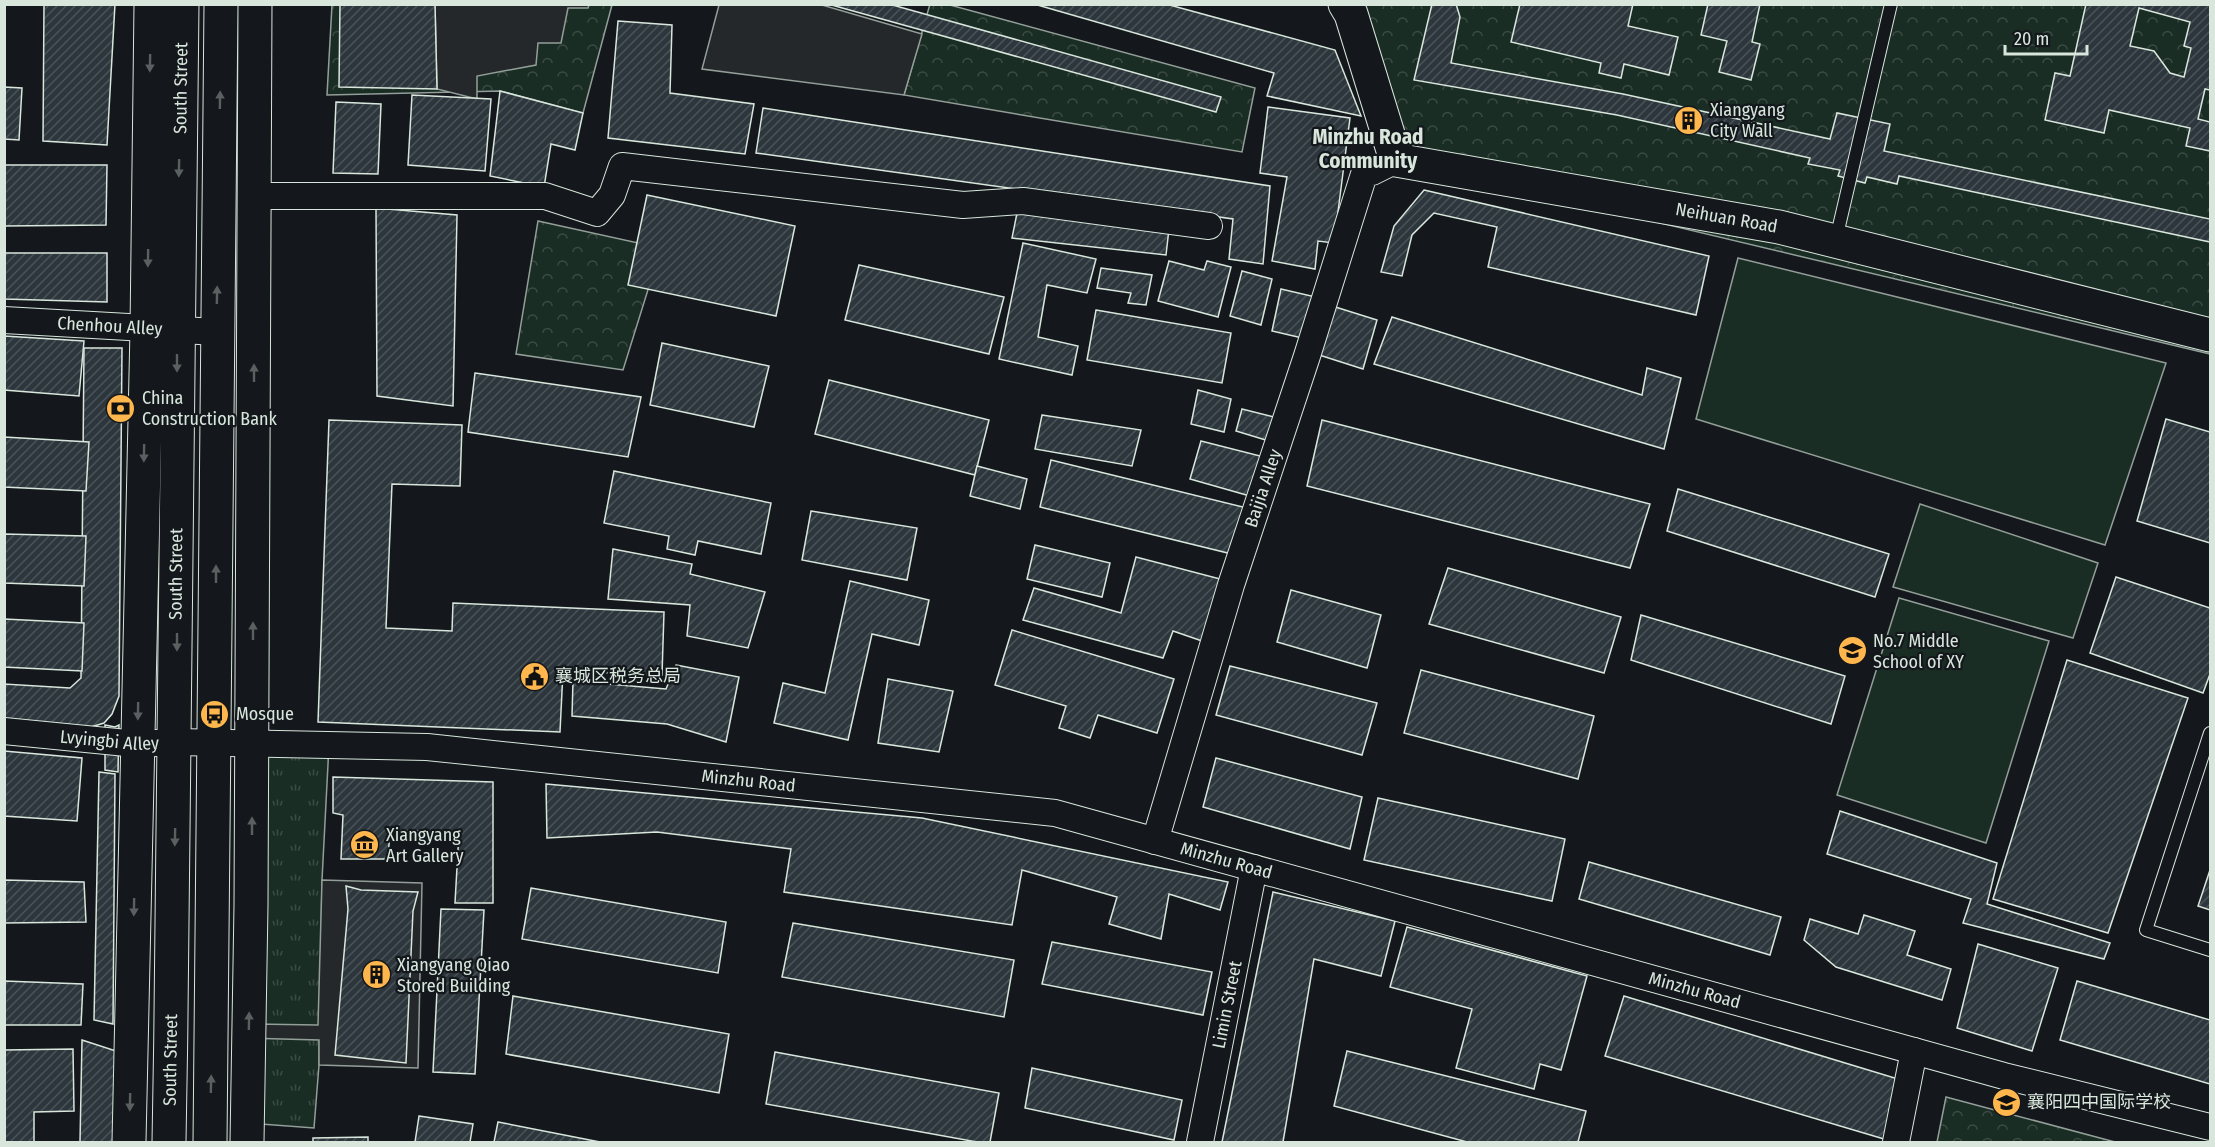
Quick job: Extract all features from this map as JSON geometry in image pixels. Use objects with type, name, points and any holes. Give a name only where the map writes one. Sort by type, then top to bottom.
[{"type":"street","points":[[129,1143],[137,744],[162,330],[151,4]]},
{"type":"street","name":"South Street","points":[[169,1143],[176,742],[162,330],[182,4]]},
{"type":"street","points":[[210,1143],[221,4]]},
{"type":"street","points":[[247,1143],[252,744],[255,4]]},
{"type":"street","points":[[1345,4],[1351,14],[1396,160]]},
{"type":"street","name":"Neihuan Road","points":[[1396,160],[1779,227],[2211,335]]},
{"type":"street","name":"Baijia Alley","points":[[1155,841],[1231,585],[1365,171],[1372,172],[1396,160]]},
{"type":"street","points":[[254,196],[545,196],[597,213],[612,195],[622,166],[963,205],[1023,201],[1209,226]]},
{"type":"street","name":"Chenhou Alley","points":[[4,320],[217,332]]},
{"type":"street","name":"Lvyingbi Alley","points":[[4,731],[137,744],[176,742],[215,744]]},
{"type":"street","name":"Minzhu Road","points":[[215,744],[427,747],[1043,812],[1254,868],[1914,1051],[2211,1127]]},
{"type":"street","name":"Limin Street","points":[[1200,1143],[1254,868]]},
{"type":"street","points":[[1896,1143],[1914,1051]]},
{"type":"lane","points":[[1836,240],[1891,4]]},
{"type":"lane","points":[[2211,733],[2146,930],[2211,950]]},
{"type":"green space","points":[[930,4],[950,5],[1255,88],[1242,152],[904,95]]},
{"type":"green space","points":[[332,5],[612,5],[583,113],[500,91],[327,95]]},
{"type":"green space","points":[[1345,5],[2210,5],[2210,354],[1396,160]]},
{"type":"green space","points":[[538,221],[661,248],[623,370],[516,354]]},
{"type":"green space","points":[[1738,258],[2166,363],[2105,545],[1696,419]]},
{"type":"green space","points":[[1920,504],[2098,563],[2073,638],[1893,587]]},
{"type":"green space","points":[[1899,598],[2049,641],[1986,843],[1837,795]]},
{"type":"green space","points":[[252,744],[329,745],[322,880],[319,1065],[314,1128],[247,1123]]},
{"type":"green space","points":[[1946,1097],[2115,1142],[1937,1142]]},
{"type":"shaded area","points":[[435,5],[589,5],[588,8],[568,8],[561,43],[538,43],[536,65],[477,76],[477,99],[437,89]]},
{"type":"shaded area","points":[[719,5],[822,5],[922,34],[904,95],[702,69]]},
{"type":"shaded area","points":[[322,880],[422,883],[418,1068],[319,1065],[319,1040],[248,1038],[249,1024],[318,1025]]},
{"type":"building","points":[[44,4],[115,4],[107,145],[43,141]]},
{"type":"building","points":[[340,4],[435,4],[437,89],[339,87]]},
{"type":"building","points":[[828,4],[889,4],[1221,97],[1216,112]]},
{"type":"building","points":[[1034,4],[1166,4],[1335,50],[1361,116],[1267,96],[1274,73]]},
{"type":"building","name":"Xiangyang City Wall","points":[[1432,4],[1456,4],[1460,17],[1451,63],[1623,94],[1830,139],[1837,113],[1890,124],[1884,151],[2210,219],[2210,242],[1899,176],[1897,184],[1867,177],[1865,183],[1838,176],[1840,170],[1808,164],[1810,158],[1617,115],[1414,80]]},
{"type":"building","points":[[1520,4],[1633,4],[1628,26],[1678,37],[1669,75],[1624,64],[1621,78],[1599,73],[1601,63],[1511,42]]},
{"type":"building","points":[[1708,4],[1760,4],[1752,42],[1760,44],[1751,80],[1719,72],[1727,41],[1701,35]]},
{"type":"building","points":[[2086,4],[2210,4],[2210,90],[2205,89],[2198,119],[2210,122],[2210,151],[2186,146],[2190,128],[2109,110],[2104,133],[2045,120],[2055,73],[2070,76]],"holes":[[[2139,8],[2190,22],[2184,46],[2191,48],[2184,77],[2170,73],[2154,51],[2130,46]]]},
{"type":"building","points":[[618,21],[672,25],[670,93],[754,104],[745,154],[608,138]]},
{"type":"building","points":[[4,87],[22,88],[19,140],[4,139]]},
{"type":"building","points":[[500,91],[583,113],[575,150],[551,144],[544,187],[490,176]]},
{"type":"building","points":[[412,95],[491,99],[485,171],[408,165]]},
{"type":"building","points":[[336,102],[381,104],[378,174],[333,173]]},
{"type":"building","points":[[1268,107],[1350,118],[1334,243],[1318,241],[1315,269],[1272,261],[1287,177],[1260,173]]},
{"type":"building","points":[[763,108],[1270,186],[1263,264],[1229,259],[1233,219],[756,153]]},
{"type":"building","points":[[4,165],[107,165],[106,225],[4,226]]},
{"type":"building","points":[[1424,190],[1709,256],[1696,315],[1488,267],[1497,227],[1434,213],[1412,235],[1402,276],[1381,272],[1394,226]]},
{"type":"building","points":[[647,195],[795,226],[776,316],[628,285]]},
{"type":"building","points":[[376,208],[457,215],[453,406],[377,396]]},
{"type":"building","points":[[1018,208],[1169,229],[1166,255],[1012,238]]},
{"type":"building","points":[[1023,243],[1096,259],[1087,293],[1047,285],[1038,337],[1078,346],[1072,375],[999,359]]},
{"type":"building","points":[[4,253],[107,253],[107,302],[4,299]]},
{"type":"building","points":[[1169,261],[1204,270],[1207,261],[1231,267],[1218,317],[1158,301]]},
{"type":"building","points":[[859,265],[1004,297],[989,354],[845,320]]},
{"type":"building","points":[[1101,268],[1152,275],[1146,305],[1128,303],[1131,293],[1097,288]]},
{"type":"building","points":[[1242,271],[1272,279],[1261,325],[1230,316]]},
{"type":"building","points":[[1281,289],[1320,298],[1311,340],[1272,331]]},
{"type":"building","points":[[1329,305],[1377,320],[1363,369],[1316,354]]},
{"type":"building","points":[[1096,310],[1231,333],[1222,383],[1087,360]]},
{"type":"building","points":[[1392,317],[1642,395],[1647,368],[1681,378],[1664,449],[1374,364]]},
{"type":"building","points":[[4,336],[84,341],[79,396],[4,390]]},
{"type":"building","points":[[662,343],[769,366],[754,427],[650,405]]},
{"type":"building","points":[[84,348],[122,348],[119,696],[112,714],[104,723],[91,727],[4,721],[4,684],[70,688],[81,678]]},
{"type":"building","points":[[475,373],[641,397],[628,457],[468,432]]},
{"type":"building","points":[[829,380],[989,420],[975,475],[815,434]]},
{"type":"building","points":[[1198,390],[1231,399],[1224,432],[1191,424]]},
{"type":"building","points":[[1242,409],[1274,417],[1269,441],[1236,431]]},
{"type":"building","points":[[1042,415],[1141,430],[1132,466],[1035,449]]},
{"type":"building","points":[[2166,419],[2210,432],[2210,543],[2137,521]]},
{"type":"building","points":[[329,420],[462,425],[460,486],[392,484],[386,628],[452,631],[453,603],[664,612],[662,675],[563,671],[560,732],[318,722]]},
{"type":"building","points":[[1322,420],[1650,504],[1630,568],[1307,486]]},
{"type":"building","points":[[4,437],[89,442],[86,491],[4,487]]},
{"type":"building","points":[[1201,441],[1268,458],[1257,498],[1190,479]]},
{"type":"building","points":[[1051,460],[1247,508],[1236,555],[1040,507]]},
{"type":"building","points":[[977,466],[1027,479],[1020,509],[970,496]]},
{"type":"building","points":[[614,471],[771,503],[761,554],[698,541],[695,555],[667,549],[669,536],[604,523]]},
{"type":"building","points":[[1678,489],[1889,554],[1875,597],[1667,531]]},
{"type":"building","points":[[811,511],[917,528],[907,580],[802,560]]},
{"type":"building","points":[[4,534],[86,536],[84,586],[4,583]]},
{"type":"building","points":[[1035,545],[1110,563],[1102,597],[1027,579]]},
{"type":"building","points":[[613,549],[692,564],[690,574],[765,592],[748,648],[687,636],[690,605],[608,599]]},
{"type":"building","points":[[1136,557],[1224,580],[1205,642],[1173,631],[1163,658],[1023,620],[1034,588],[1121,613]]},
{"type":"building","points":[[1448,568],[1621,617],[1604,673],[1429,624]]},
{"type":"building","points":[[2116,577],[2210,608],[2210,674],[2203,693],[2090,653]]},
{"type":"building","points":[[850,581],[929,600],[919,645],[872,634],[848,740],[774,723],[783,683],[825,693]]},
{"type":"building","points":[[1291,590],[1381,615],[1367,668],[1277,642]]},
{"type":"building","points":[[1641,615],[1845,676],[1831,724],[1631,660]]},
{"type":"building","points":[[4,619],[84,623],[82,671],[4,667]]},
{"type":"building","points":[[1012,630],[1174,679],[1157,733],[1098,715],[1090,738],[1059,728],[1066,706],[995,685]]},
{"type":"building","points":[[2067,660],[2188,698],[2108,933],[1993,899]]},
{"type":"building","points":[[676,665],[739,677],[726,742],[667,724],[572,716],[573,681],[666,689]]},
{"type":"building","points":[[1230,666],[1377,703],[1362,755],[1216,715]]},
{"type":"building","points":[[1421,670],[1594,716],[1578,779],[1404,733]]},
{"type":"building","points":[[888,679],[953,691],[939,752],[878,743]]},
{"type":"building","points":[[105,725],[115,727],[119,725],[118,772],[105,770]]},
{"type":"building","points":[[4,751],[82,758],[77,821],[4,816]]},
{"type":"building","points":[[1216,758],[1362,797],[1350,849],[1203,807]]},
{"type":"building","points":[[99,772],[115,774],[113,1024],[94,1020]]},
{"type":"building","name":"Xiangyang Art Gallery","points":[[333,777],[493,782],[493,903],[455,903],[459,832],[390,830],[388,859],[341,859],[343,815],[333,813]]},
{"type":"building","points":[[546,784],[922,818],[1228,882],[1220,910],[1169,894],[1161,939],[1109,924],[1117,897],[1022,870],[1012,925],[784,892],[791,849],[657,832],[547,838]]},
{"type":"building","points":[[1378,798],[1565,839],[1552,901],[1364,860]]},
{"type":"building","points":[[1840,811],[1997,863],[1987,904],[2110,943],[2104,959],[1963,923],[1971,899],[1827,854]]},
{"type":"building","points":[[1589,862],[1781,917],[1770,955],[1579,899]]},
{"type":"building","points":[[2210,870],[2210,910],[2198,906]]},
{"type":"building","points":[[4,880],[84,882],[86,922],[4,923]]},
{"type":"building","name":"Xiangyang Qiao Stored Building","points":[[346,886],[361,890],[418,892],[413,911],[406,1063],[335,1055],[348,909]]},
{"type":"building","points":[[531,888],[726,922],[718,973],[522,939]]},
{"type":"building","points":[[1273,892],[1395,921],[1381,976],[1314,959],[1283,1142],[1222,1142]]},
{"type":"building","points":[[441,909],[484,910],[475,1074],[433,1072]]},
{"type":"building","points":[[1864,915],[1915,931],[1907,955],[1951,969],[1942,1000],[1836,967],[1804,940],[1810,919],[1858,934]]},
{"type":"building","points":[[793,923],[1014,960],[1004,1017],[782,977]]},
{"type":"building","points":[[1407,927],[1587,976],[1561,1070],[1540,1064],[1534,1089],[1456,1068],[1472,1009],[1390,987]]},
{"type":"building","points":[[1052,942],[1212,972],[1203,1015],[1042,984]]},
{"type":"building","points":[[1978,944],[2058,968],[2032,1051],[1957,1028]]},
{"type":"building","points":[[4,981],[83,984],[81,1025],[4,1025]]},
{"type":"building","points":[[2077,981],[2210,1020],[2210,1084],[2060,1040]]},
{"type":"building","points":[[513,996],[729,1034],[719,1093],[506,1054]]},
{"type":"building","points":[[1624,996],[1898,1079],[1884,1139],[1605,1056]]},
{"type":"building","points":[[82,1040],[116,1051],[114,1142],[80,1142]]},
{"type":"building","points":[[73,1049],[74,1111],[34,1112],[34,1142],[4,1142],[4,1050]]},
{"type":"building","points":[[1347,1051],[1586,1111],[1578,1142],[1467,1142],[1334,1106]]},
{"type":"building","points":[[775,1052],[999,1093],[990,1142],[977,1142],[766,1104]]},
{"type":"building","points":[[1032,1068],[1182,1100],[1174,1140],[1025,1108]]},
{"type":"building","points":[[419,1116],[473,1124],[470,1142],[415,1142]]},
{"type":"building","points":[[498,1122],[600,1142],[494,1142]]},
{"type":"building","points":[[368,1137],[368,1142],[313,1142],[313,1138]]},
{"type":"place","name":"Xiangyang City Wall","points":[[1689,120]]},
{"type":"place","name":"China Construction Bank","points":[[121,408]]},
{"type":"place","name":"No.7 Middle School of XY","points":[[1852,651]]},
{"type":"place","name":"襄城区税务总局","points":[[534,676]]},
{"type":"place","name":"Mosque","points":[[215,714]]},
{"type":"place","name":"Xiangyang Art Gallery","points":[[365,845]]},
{"type":"place","name":"Xiangyang Qiao Stored Building","points":[[376,975]]},
{"type":"place","name":"襄阳四中国际学校","points":[[2006,1102]]},
{"type":"district","name":"Minzhu Road Community","points":[[1368,149]]}]
